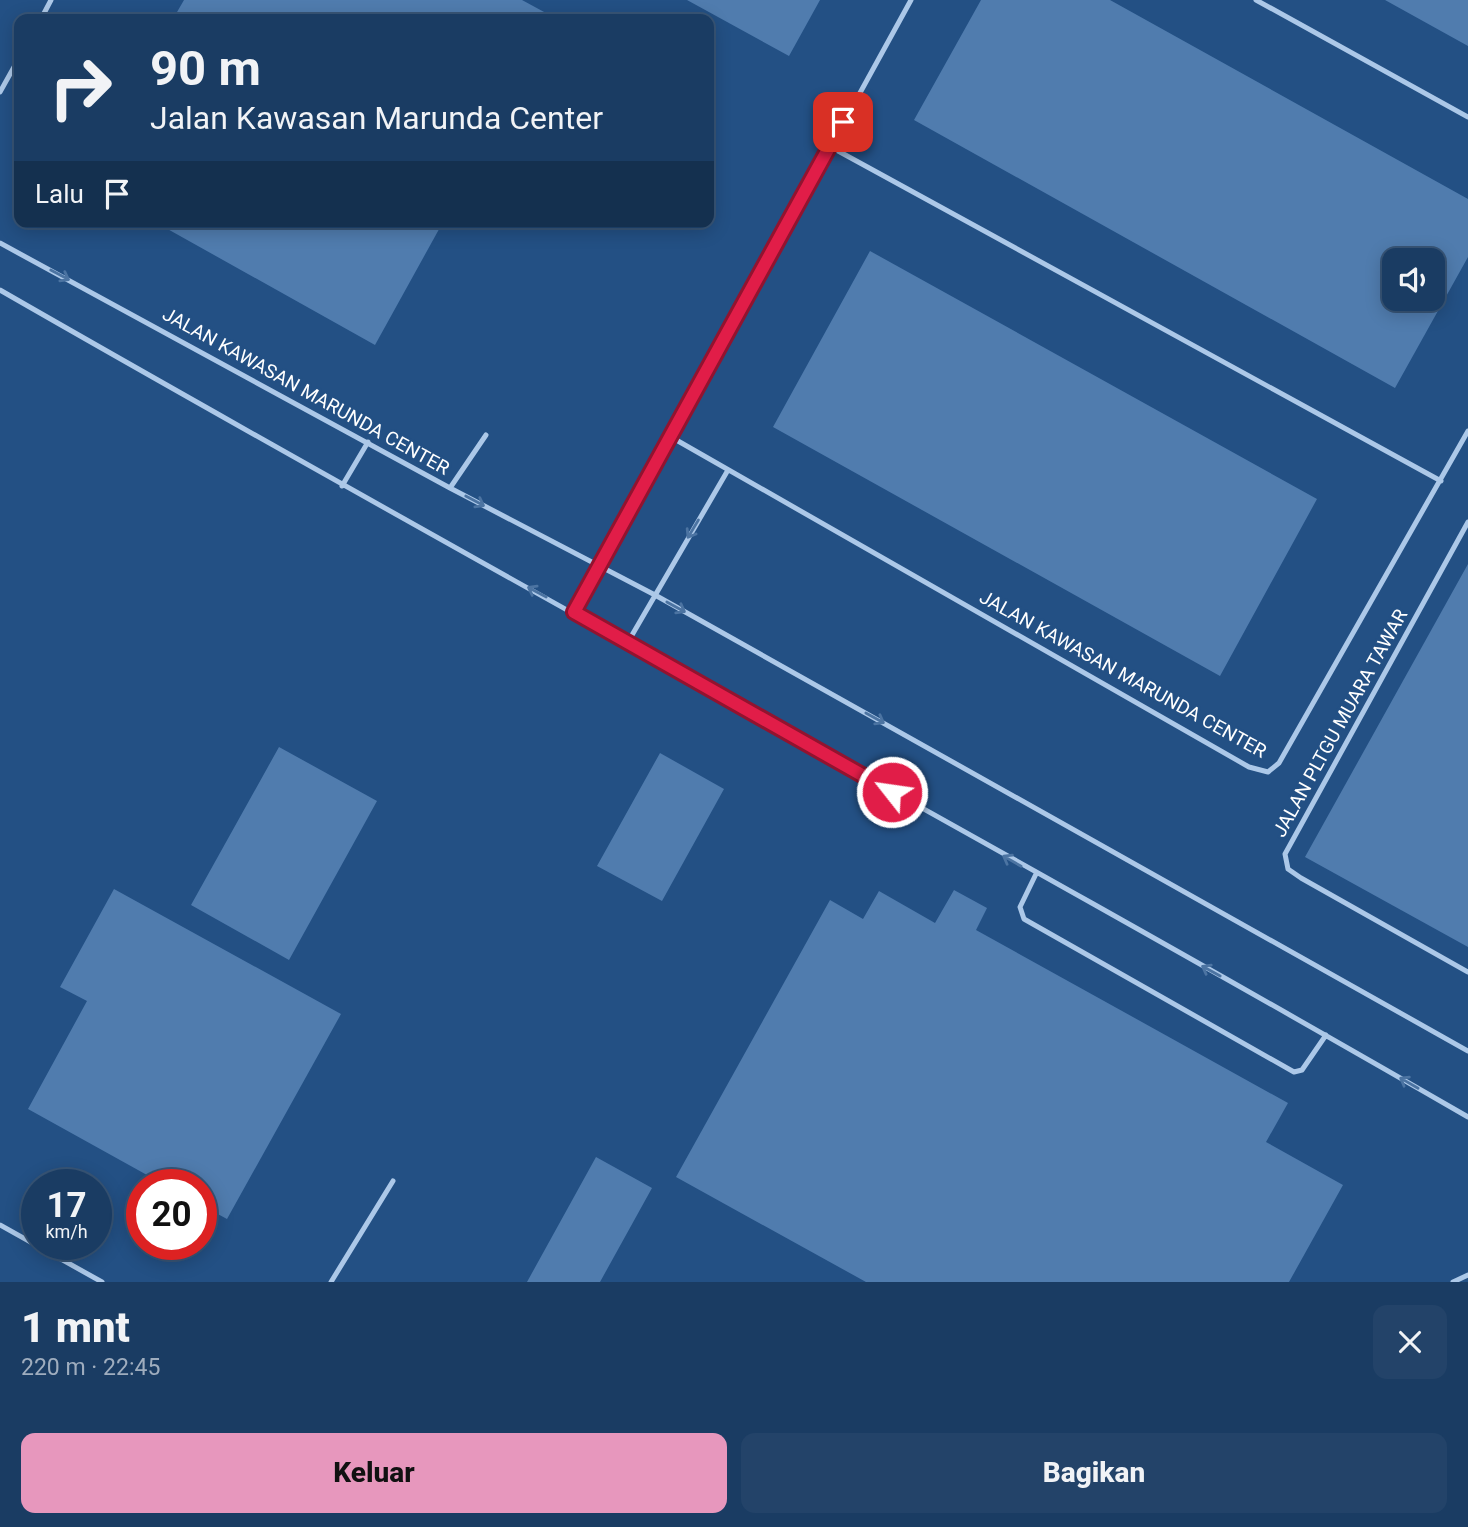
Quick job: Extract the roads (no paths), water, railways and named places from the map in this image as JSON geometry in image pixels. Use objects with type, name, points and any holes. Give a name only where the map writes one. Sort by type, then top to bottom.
[{"type":"lane","points":[[574,612],[911,0]]},
{"type":"lane","points":[[1256,0],[1468,117]]},
{"type":"lane","points":[[0,92],[14,67]]},
{"type":"lane","points":[[829,146],[1441,481]]},
{"type":"lane","name":"JALAN KAWASAN MARUNDA CENTER","points":[[0,243],[597,567],[655,595],[1468,1051]]},
{"type":"lane","points":[[0,290],[342,486],[628,642],[1468,1117]]},
{"type":"lane","name":"JALAN KAWASAN MARUNDA CENTER","points":[[671,437],[1249,767],[1268,772],[1279,763],[1468,431]]},
{"type":"lane","points":[[450,488],[486,435]]},
{"type":"lane","points":[[342,486],[368,442]]},
{"type":"lane","points":[[628,642],[728,470]]},
{"type":"lane","name":"JALAN PLTGU MUARA TAWAR","points":[[1468,522],[1285,854],[1288,869],[1301,878],[1468,972]]},
{"type":"lane","points":[[1036,874],[1020,907],[1024,919],[1294,1072],[1307,1065],[1326,1035]]},
{"type":"lane","points":[[331,1282],[393,1181]]},
{"type":"lane","points":[[0,1225],[102,1282]]},
{"type":"lane","points":[[1453,1282],[1468,1275]]}]
